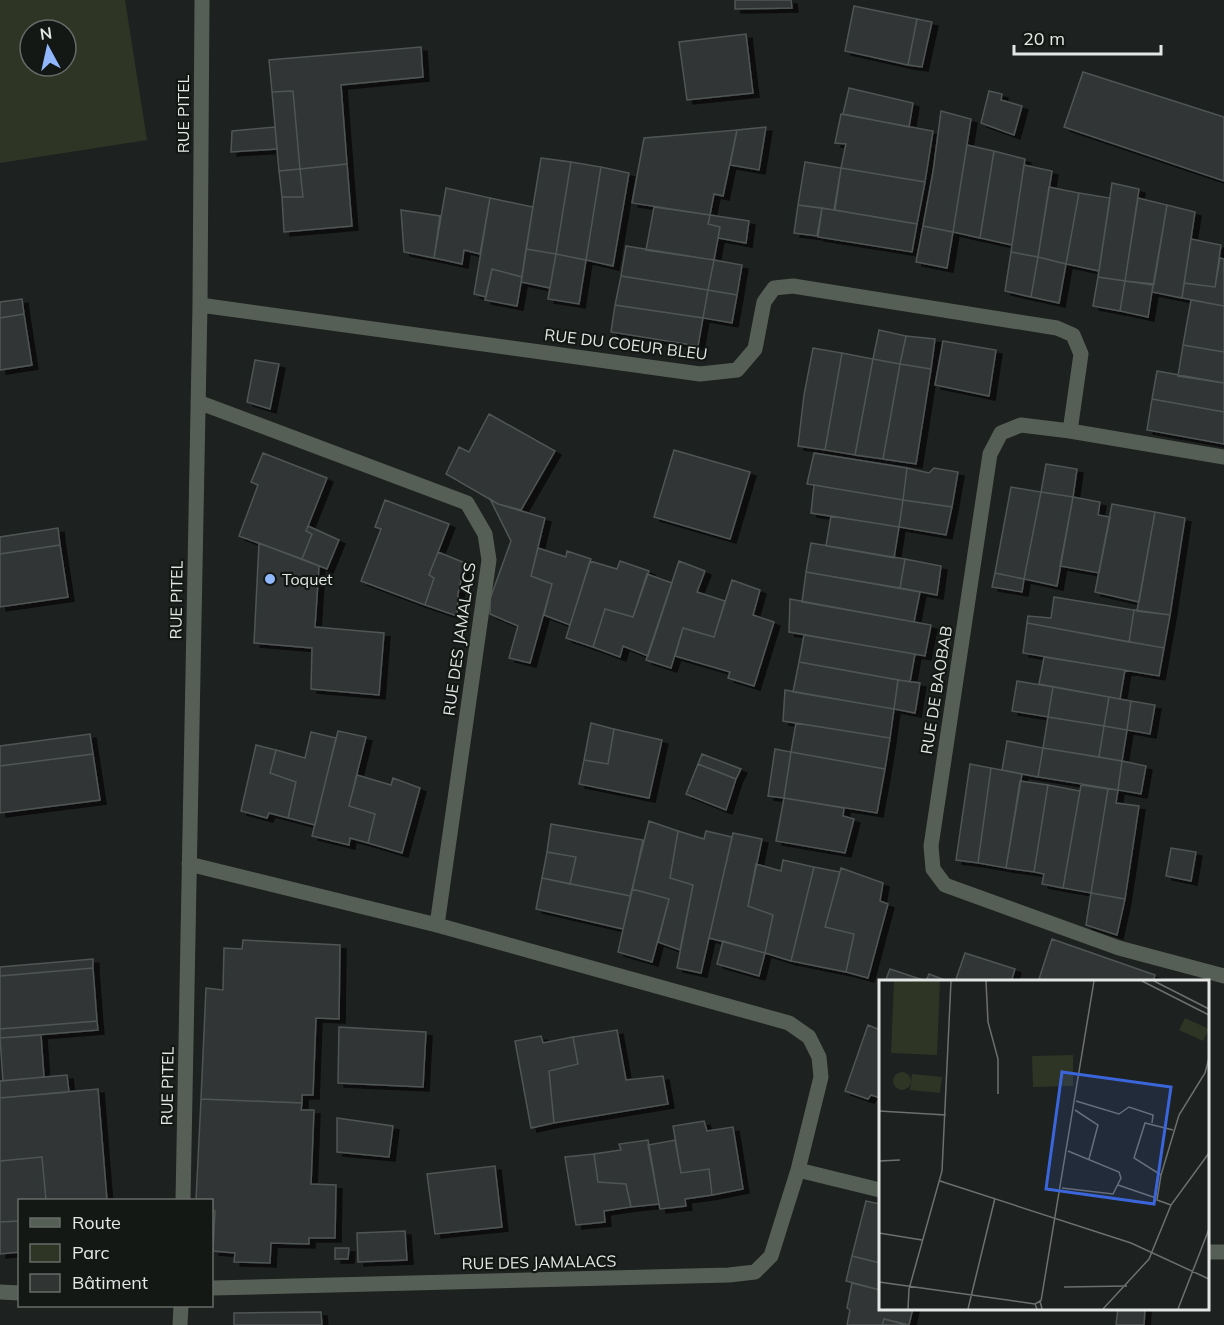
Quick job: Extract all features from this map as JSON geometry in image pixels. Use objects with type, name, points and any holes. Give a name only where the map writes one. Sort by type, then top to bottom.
[{"type":"street","name":"RUE PITEL","points":[[183,1199],[200,305],[202,0]]},
{"type":"street","name":"RUE DU COEUR BLEU","points":[[200,305],[700,374],[737,370],[755,350],[764,302],[774,288],[793,285],[1057,328],[1073,335],[1081,354],[1070,430]]},
{"type":"street","name":"RUE DES JAMALACS","points":[[198,402],[466,503],[485,534],[489,560],[437,926]]},
{"type":"street","name":"RUE DE BAOBAB","points":[[1224,457],[1070,430],[1021,425],[1001,433],[990,454],[931,846],[933,869],[945,885],[1119,948],[1224,976]]},
{"type":"street","name":"RUE DES JAMALACS","points":[[189,864],[437,926],[789,1023],[809,1036],[819,1057],[821,1077],[798,1170],[771,1256],[755,1272],[729,1275],[213,1288]]},
{"type":"street","points":[[798,1170],[879,1190]]},
{"type":"street","points":[[0,1292],[18,1293]]},
{"type":"street","points":[[180,1307],[180,1325]]},
{"type":"green space","points":[[0,0],[125,0],[147,140],[0,163]]},
{"type":"building","points":[[735,0],[791,0],[792,8],[735,9]]},
{"type":"building","points":[[854,6],[917,19],[908,65],[845,51]]},
{"type":"building","points":[[917,19],[932,22],[922,67],[908,65]]},
{"type":"building","points":[[746,34],[753,93],[687,100],[679,42]]},
{"type":"building","points":[[421,47],[423,77],[341,85],[347,164],[300,169],[293,91],[272,92],[269,60]]},
{"type":"building","points":[[1083,72],[1224,117],[1224,181],[1064,127]]},
{"type":"building","points":[[849,88],[913,103],[909,127],[843,114]]},
{"type":"building","points":[[293,91],[300,169],[279,171],[272,92]]},
{"type":"building","points":[[989,91],[1002,94],[1001,100],[1022,106],[1014,135],[981,123]]},
{"type":"building","points":[[941,111],[971,119],[953,232],[923,226]]},
{"type":"building","points":[[841,114],[933,131],[925,182],[841,168],[846,144],[835,143]]},
{"type":"building","points":[[275,127],[277,149],[231,152],[232,131]]},
{"type":"building","points":[[766,127],[759,170],[730,165],[737,130]]},
{"type":"building","points":[[737,130],[723,196],[714,194],[710,215],[632,203],[644,138]]},
{"type":"building","points":[[967,145],[994,151],[980,238],[953,232]]},
{"type":"building","points":[[994,151],[1025,159],[1012,245],[980,238]]},
{"type":"building","points":[[541,158],[571,162],[556,254],[526,249]]},
{"type":"building","points":[[571,162],[601,167],[586,260],[556,254]]},
{"type":"building","points":[[805,162],[841,168],[834,210],[798,205]]},
{"type":"building","points":[[347,164],[352,226],[284,232],[282,197],[303,197],[300,169]]},
{"type":"building","points":[[1024,165],[1052,171],[1038,257],[1011,252]]},
{"type":"building","points":[[601,167],[629,173],[613,266],[586,260]]},
{"type":"building","points":[[841,168],[925,182],[917,224],[835,210]]},
{"type":"building","points":[[300,169],[303,197],[282,197],[279,171]]},
{"type":"building","points":[[1112,183],[1139,189],[1125,281],[1098,277]]},
{"type":"building","points":[[1049,187],[1079,193],[1066,264],[1038,257]]},
{"type":"building","points":[[446,188],[490,198],[480,254],[464,250],[462,264],[434,258]]},
{"type":"building","points":[[1079,193],[1110,198],[1099,271],[1066,264]]},
{"type":"building","points":[[490,198],[533,207],[522,277],[492,269],[486,297],[474,294]]},
{"type":"building","points":[[1138,198],[1167,205],[1154,284],[1125,281]]},
{"type":"building","points":[[798,205],[822,208],[817,236],[794,233]]},
{"type":"building","points":[[1167,205],[1195,212],[1182,298],[1152,292]]},
{"type":"building","points":[[654,207],[710,215],[708,224],[720,227],[714,260],[646,250]]},
{"type":"building","points":[[822,208],[917,224],[912,252],[818,237]]},
{"type":"building","points":[[401,210],[440,216],[434,258],[404,252]]},
{"type":"building","points":[[710,215],[749,221],[746,243],[718,238],[720,227],[708,224]]},
{"type":"building","points":[[923,226],[953,232],[947,268],[916,262]]},
{"type":"building","points":[[1191,239],[1221,245],[1215,287],[1184,283]]},
{"type":"building","points":[[626,246],[714,260],[708,290],[621,276]]},
{"type":"building","points":[[526,249],[556,254],[550,288],[521,282]]},
{"type":"building","points":[[1011,252],[1038,257],[1031,297],[1005,291]]},
{"type":"building","points":[[556,254],[586,260],[579,304],[548,299]]},
{"type":"building","points":[[1038,257],[1066,264],[1059,303],[1031,297]]},
{"type":"building","points":[[1220,258],[1224,259],[1224,306],[1182,298],[1184,283],[1215,287]]},
{"type":"building","points":[[714,260],[742,265],[737,295],[708,290]]},
{"type":"building","points":[[492,269],[522,277],[517,306],[485,300]]},
{"type":"building","points":[[621,276],[708,290],[703,318],[615,305]]},
{"type":"building","points":[[1098,277],[1125,281],[1120,311],[1093,306]]},
{"type":"building","points":[[1125,281],[1153,285],[1148,317],[1120,311]]},
{"type":"building","points":[[708,290],[737,295],[732,323],[703,318]]},
{"type":"building","points":[[22,299],[24,314],[0,318],[0,302]]},
{"type":"building","points":[[1191,300],[1224,306],[1224,352],[1183,345]]},
{"type":"building","points":[[615,305],[703,318],[698,346],[611,332]]},
{"type":"building","points":[[24,314],[32,365],[0,370],[0,318]]},
{"type":"building","points":[[879,330],[906,336],[900,364],[873,359]]},
{"type":"building","points":[[906,336],[935,339],[931,369],[900,364]]},
{"type":"building","points":[[943,341],[996,350],[989,396],[935,385]]},
{"type":"building","points":[[1183,345],[1224,352],[1224,383],[1178,376]]},
{"type":"building","points":[[813,348],[842,353],[825,450],[798,446]]},
{"type":"building","points":[[842,353],[873,359],[855,455],[825,450]]},
{"type":"building","points":[[873,359],[900,364],[883,459],[855,455]]},
{"type":"building","points":[[255,360],[279,364],[270,409],[247,402]]},
{"type":"building","points":[[900,364],[931,369],[916,464],[883,459]]},
{"type":"building","points":[[1157,371],[1224,383],[1224,412],[1152,399]]},
{"type":"building","points":[[1152,399],[1224,412],[1224,444],[1147,430]]},
{"type":"building","points":[[489,414],[555,451],[521,510],[498,504],[446,474],[459,447],[469,452]]},
{"type":"building","points":[[674,450],[750,472],[730,539],[654,517]]},
{"type":"building","points":[[263,453],[327,478],[306,531],[312,534],[302,559],[239,536],[258,485],[251,482]]},
{"type":"building","points":[[814,453],[907,468],[903,500],[807,484]]},
{"type":"building","points":[[1046,464],[1077,469],[1073,497],[1041,492]]},
{"type":"building","points":[[907,468],[929,473],[934,468],[958,472],[952,507],[903,500]]},
{"type":"building","points":[[814,485],[903,500],[899,527],[811,513]]},
{"type":"building","points":[[1011,487],[1041,492],[1024,579],[995,573]]},
{"type":"building","points":[[1041,492],[1073,497],[1057,586],[1024,579]]},
{"type":"building","points":[[1073,497],[1100,502],[1098,515],[1110,517],[1099,573],[1060,566]]},
{"type":"building","points":[[490,499],[498,504],[545,518],[531,576],[552,584],[530,663],[509,658],[518,626],[490,614],[490,599],[511,541]]},
{"type":"building","points":[[385,500],[449,524],[429,575],[434,578],[425,605],[361,581],[381,529],[375,527]]},
{"type":"building","points":[[903,500],[952,507],[946,535],[899,527]]},
{"type":"building","points":[[1112,504],[1155,512],[1139,602],[1095,592]]},
{"type":"building","points":[[1155,512],[1185,518],[1170,615],[1137,611]]},
{"type":"building","points":[[831,516],[899,527],[894,558],[826,546]]},
{"type":"building","points":[[308,526],[339,540],[327,569],[302,559],[312,534],[306,531]]},
{"type":"building","points":[[58,528],[60,545],[0,554],[0,537]]},
{"type":"building","points":[[259,543],[319,566],[315,627],[384,633],[379,695],[311,689],[312,648],[254,643]]},
{"type":"building","points":[[811,543],[905,559],[900,588],[806,572]]},
{"type":"building","points":[[60,545],[68,597],[0,607],[0,554]]},
{"type":"building","points":[[538,548],[566,557],[567,551],[591,559],[570,625],[544,615],[552,584],[531,576]]},
{"type":"building","points":[[438,552],[465,563],[458,594],[457,616],[425,605],[434,578],[429,575]]},
{"type":"building","points":[[905,559],[941,566],[937,595],[900,588]]},
{"type":"building","points":[[590,561],[617,569],[620,561],[649,571],[633,617],[605,609],[593,647],[566,638]]},
{"type":"building","points":[[679,561],[705,571],[697,592],[725,601],[714,637],[683,628],[671,668],[646,660]]},
{"type":"building","points":[[806,572],[920,592],[914,622],[802,602]]},
{"type":"building","points":[[995,573],[1024,579],[1022,592],[992,587]]},
{"type":"building","points":[[647,574],[672,583],[648,656],[623,646],[620,657],[593,647],[605,609],[633,617]]},
{"type":"building","points":[[732,580],[760,590],[753,615],[774,622],[754,686],[728,678],[730,672],[675,656],[683,628],[714,637]]},
{"type":"building","points":[[1054,597],[1134,610],[1129,642],[1027,623],[1028,616],[1051,618]]},
{"type":"building","points":[[790,599],[931,625],[925,656],[789,632]]},
{"type":"building","points":[[1134,610],[1170,615],[1164,648],[1129,642]]},
{"type":"building","points":[[1027,623],[1164,648],[1159,676],[1023,653]]},
{"type":"building","points":[[804,635],[915,654],[910,682],[799,662]]},
{"type":"building","points":[[1044,657],[1125,670],[1120,699],[1039,684]]},
{"type":"building","points":[[799,662],[898,680],[894,709],[793,692]]},
{"type":"building","points":[[898,680],[920,683],[915,713],[894,709]]},
{"type":"building","points":[[1017,681],[1053,687],[1048,717],[1012,711]]},
{"type":"building","points":[[1053,687],[1109,697],[1104,726],[1048,717]]},
{"type":"building","points":[[785,690],[894,709],[890,738],[783,721]]},
{"type":"building","points":[[1109,697],[1131,701],[1127,730],[1104,726]]},
{"type":"building","points":[[1131,701],[1155,705],[1150,734],[1127,730]]},
{"type":"building","points":[[1048,717],[1104,726],[1099,757],[1043,748]]},
{"type":"building","points":[[591,723],[614,729],[608,764],[584,760]]},
{"type":"building","points":[[796,723],[890,738],[885,769],[791,752]]},
{"type":"building","points":[[1104,726],[1127,730],[1122,761],[1099,757]]},
{"type":"building","points":[[614,729],[662,740],[649,798],[579,784],[584,760],[608,764]]},
{"type":"building","points":[[338,731],[366,737],[349,806],[375,814],[368,843],[350,838],[349,845],[312,836]]},
{"type":"building","points":[[311,732],[336,738],[315,825],[288,818],[296,782],[270,773],[276,750],[305,758]]},
{"type":"building","points":[[90,734],[93,754],[0,766],[0,746]]},
{"type":"building","points":[[1007,741],[1043,748],[1038,777],[1002,770]]},
{"type":"building","points":[[256,745],[276,750],[270,773],[296,782],[288,818],[269,813],[267,818],[241,811]]},
{"type":"building","points":[[1043,748],[1122,761],[1118,790],[1038,777]]},
{"type":"building","points":[[775,749],[791,752],[784,798],[768,796]]},
{"type":"building","points":[[791,752],[885,769],[877,813],[784,798]]},
{"type":"building","points":[[93,754],[100,800],[0,813],[0,766]]},
{"type":"building","points":[[702,754],[741,769],[736,779],[698,764]]},
{"type":"building","points":[[1122,761],[1146,766],[1141,794],[1118,790]]},
{"type":"building","points":[[698,764],[736,779],[726,810],[686,794]]},
{"type":"building","points":[[970,764],[991,768],[978,863],[956,860]]},
{"type":"building","points":[[991,768],[1022,774],[1006,868],[978,863]]},
{"type":"building","points":[[357,775],[391,785],[393,778],[420,788],[402,853],[368,843],[375,814],[349,806]]},
{"type":"building","points":[[1020,781],[1048,785],[1034,872],[1006,868]]},
{"type":"building","points":[[1048,785],[1080,791],[1063,888],[1042,884],[1044,874],[1034,872]]},
{"type":"building","points":[[1081,785],[1108,789],[1091,893],[1063,888]]},
{"type":"building","points":[[1108,789],[1118,790],[1116,803],[1139,806],[1125,899],[1091,893]]},
{"type":"building","points":[[784,798],[844,808],[843,816],[854,819],[845,853],[776,841]]},
{"type":"building","points":[[649,821],[678,831],[670,878],[693,885],[680,950],[658,942],[669,899],[632,889]]},
{"type":"building","points":[[551,824],[643,840],[631,896],[570,884],[576,857],[547,852]]},
{"type":"building","points":[[678,831],[704,839],[706,831],[732,837],[701,973],[677,968],[693,885],[670,878]]},
{"type":"building","points":[[733,833],[762,839],[748,906],[773,915],[765,953],[709,938]]},
{"type":"building","points":[[1171,848],[1196,852],[1191,881],[1166,876]]},
{"type":"building","points":[[547,852],[576,857],[570,884],[542,878]]},
{"type":"building","points":[[783,860],[814,867],[791,961],[765,953],[773,915],[748,906],[756,864],[781,871]]},
{"type":"building","points":[[814,867],[840,872],[825,927],[854,934],[846,972],[791,961]]},
{"type":"building","points":[[841,868],[883,883],[880,901],[888,904],[868,978],[846,972],[854,934],[825,927]]},
{"type":"building","points":[[542,878],[631,896],[623,929],[536,909]]},
{"type":"building","points":[[632,889],[669,899],[652,962],[618,952]]},
{"type":"building","points":[[1091,893],[1125,899],[1117,935],[1086,925]]},
{"type":"building","points":[[1052,939],[1155,975],[1154,980],[1039,980]]},
{"type":"building","points":[[243,940],[340,945],[339,1019],[316,1018],[313,1095],[302,1095],[302,1103],[201,1099],[206,988],[223,990],[224,948],[242,949]]},
{"type":"building","points":[[723,941],[765,953],[759,976],[717,964]]},
{"type":"building","points":[[965,953],[1015,969],[1012,980],[956,980]]},
{"type":"building","points":[[93,959],[93,968],[0,976],[0,967]]},
{"type":"building","points":[[93,968],[97,1021],[0,1029],[0,976]]},
{"type":"building","points":[[890,969],[923,980],[886,980]]},
{"type":"building","points":[[929,974],[945,980],[926,980]]},
{"type":"building","points":[[97,1021],[98,1030],[0,1038],[0,1029]]},
{"type":"building","points":[[868,1025],[879,1030],[879,1098],[871,1095],[868,1099],[845,1091]]},
{"type":"building","points":[[339,1027],[426,1032],[423,1087],[338,1083]]},
{"type":"building","points":[[617,1030],[626,1080],[663,1076],[668,1104],[554,1123],[549,1071],[578,1064],[573,1037]]},
{"type":"building","points":[[41,1035],[44,1077],[3,1081],[0,1038]]},
{"type":"building","points":[[541,1036],[543,1043],[573,1037],[578,1064],[549,1071],[554,1123],[531,1128],[515,1041]]},
{"type":"building","points":[[67,1075],[69,1092],[0,1098],[0,1081]]},
{"type":"building","points":[[98,1089],[107,1199],[46,1199],[42,1157],[0,1161],[0,1098]]},
{"type":"building","points":[[201,1099],[302,1103],[301,1110],[314,1110],[311,1184],[336,1185],[335,1238],[309,1238],[309,1244],[271,1243],[270,1263],[234,1262],[235,1253],[213,1251],[215,1211],[213,1211],[213,1199],[196,1199]]},
{"type":"building","points":[[337,1118],[393,1126],[389,1157],[337,1152]]},
{"type":"building","points":[[704,1121],[707,1131],[733,1127],[743,1189],[712,1195],[709,1169],[681,1173],[673,1126]]},
{"type":"building","points":[[648,1140],[659,1204],[631,1207],[626,1184],[598,1182],[594,1154],[621,1150],[619,1144]]},
{"type":"building","points":[[675,1140],[681,1173],[709,1169],[712,1195],[685,1199],[686,1206],[660,1209],[648,1145]]},
{"type":"building","points":[[594,1154],[598,1182],[626,1184],[631,1207],[604,1211],[605,1222],[576,1225],[565,1157]]},
{"type":"building","points":[[42,1157],[46,1199],[18,1199],[18,1221],[0,1222],[0,1161]]},
{"type":"building","points":[[495,1166],[502,1227],[435,1234],[427,1174]]},
{"type":"building","points":[[866,1201],[879,1204],[879,1263],[852,1256]]},
{"type":"building","points":[[18,1221],[18,1252],[0,1254],[0,1222]]},
{"type":"building","points":[[405,1231],[407,1260],[358,1262],[357,1233]]},
{"type":"building","points":[[335,1248],[349,1248],[348,1259],[335,1259]]},
{"type":"building","points":[[852,1256],[879,1263],[879,1290],[846,1281]]},
{"type":"building","points":[[852,1283],[879,1290],[879,1310],[913,1310],[909,1325],[884,1319],[882,1325],[847,1325],[850,1310],[847,1308]]},
{"type":"building","points":[[1118,1310],[1145,1310],[1144,1325],[1116,1325]]},
{"type":"building","points":[[321,1312],[322,1325],[234,1325],[234,1313]]},
{"type":"building","points":[[884,1319],[907,1325],[882,1325]]},
{"type":"place","name":"Toquet","points":[[270,579]]}]
